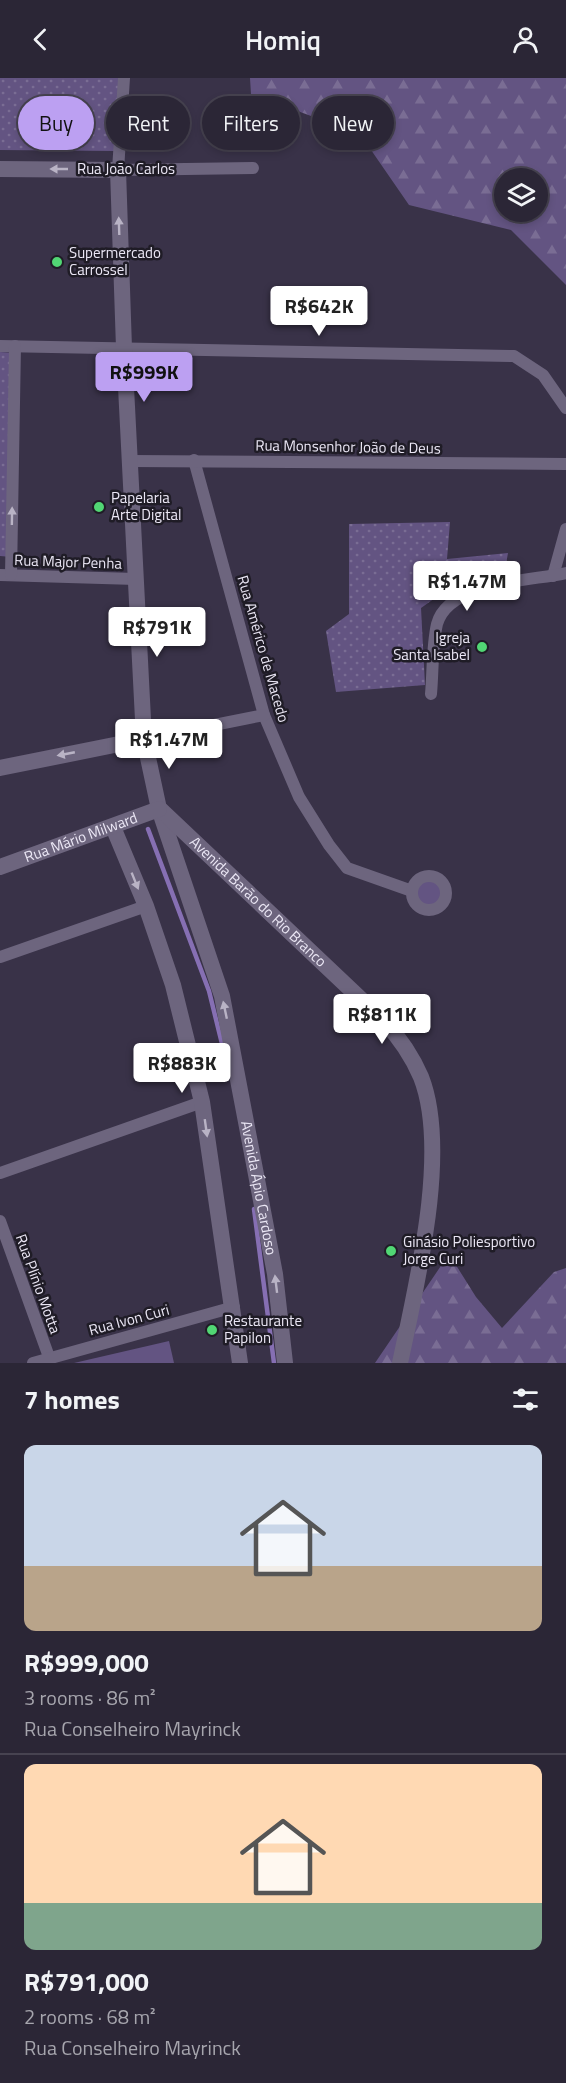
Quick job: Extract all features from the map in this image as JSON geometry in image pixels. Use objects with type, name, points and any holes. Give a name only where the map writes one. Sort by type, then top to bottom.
[{"type":"street","points":[[118,170],[124,78]]},
{"type":"street","name":"Rua João Carlos","points":[[0,169],[253,168]]},
{"type":"street","name":"Avenida Ápio Cardoso","points":[[118,170],[124,348],[144,739],[159,809],[222,996],[275,1275],[285,1363]]},
{"type":"street","points":[[0,346],[514,356],[543,375],[566,408]]},
{"type":"street","points":[[6,575],[15,346]]},
{"type":"street","name":"Rua Américo de Macedo","points":[[194,460],[264,716],[299,797],[339,859],[356,873],[412,891]]},
{"type":"street","name":"Rua Monsenhor João de Deus","points":[[130,461],[566,464]]},
{"type":"street","points":[[553,576],[566,529]]},
{"type":"street","points":[[431,694],[437,624],[445,610],[464,596],[514,579],[566,573]]},
{"type":"street","name":"Rua Major Penha","points":[[6,575],[136,579]]},
{"type":"street","points":[[0,768],[264,716]]},
{"type":"street","name":"Rua Mário Milward","points":[[0,867],[159,809]]},
{"type":"street","name":"Avenida Barão do Rio Branco","points":[[159,809],[383,1020],[407,1051],[421,1078],[431,1129],[432,1169],[416,1285],[400,1363]]},
{"type":"street","points":[[113,827],[146,906],[173,985],[202,1102],[234,1307],[240,1363]]},
{"type":"street","points":[[0,957],[146,906]]},
{"type":"street","points":[[0,1173],[202,1102]]},
{"type":"street","name":"Rua Plínio Motta","points":[[0,1221],[49,1357]]},
{"type":"street","name":"Rua Ivon Curi","points":[[33,1363],[234,1307]]},
{"type":"green space","points":[[0,78],[120,78],[119,96],[106,96],[106,150],[117,151],[0,150]]},
{"type":"green space","points":[[250,78],[566,78],[566,285],[511,230],[409,205],[371,150],[394,150],[394,96],[312,96],[312,116],[300,112],[300,96],[251,94]]},
{"type":"green space","points":[[0,352],[15,353],[12,557],[0,556]]},
{"type":"green space","points":[[450,522],[447,559],[508,553],[506,564],[465,577],[421,608],[425,685],[336,692],[326,631],[349,614],[349,524]]},
{"type":"green space","points":[[429,879],[439,883],[443,893],[439,903],[429,907],[419,903],[415,893],[419,883]]},
{"type":"green space","points":[[449,1254],[476,1297],[502,1328],[554,1272],[566,1268],[566,1363],[375,1363]]},
{"type":"green space","points":[[169,1341],[174,1363],[74,1363]]},
{"type":"waterway","points":[[148,829],[209,991],[225,1056]]},
{"type":"waterway","points":[[254,1209],[274,1363]]},
{"type":"place","name":"Supermercado Carrossel","points":[[57,262]]},
{"type":"place","name":"Papelaria Arte Digital","points":[[99,507]]},
{"type":"place","name":"Igreja Santa Isabel","points":[[482,647]]},
{"type":"place","name":"Ginásio Poliesportivo Jorge Curi","points":[[391,1251]]},
{"type":"place","name":"Restaurante Papilon","points":[[212,1330]]}]
